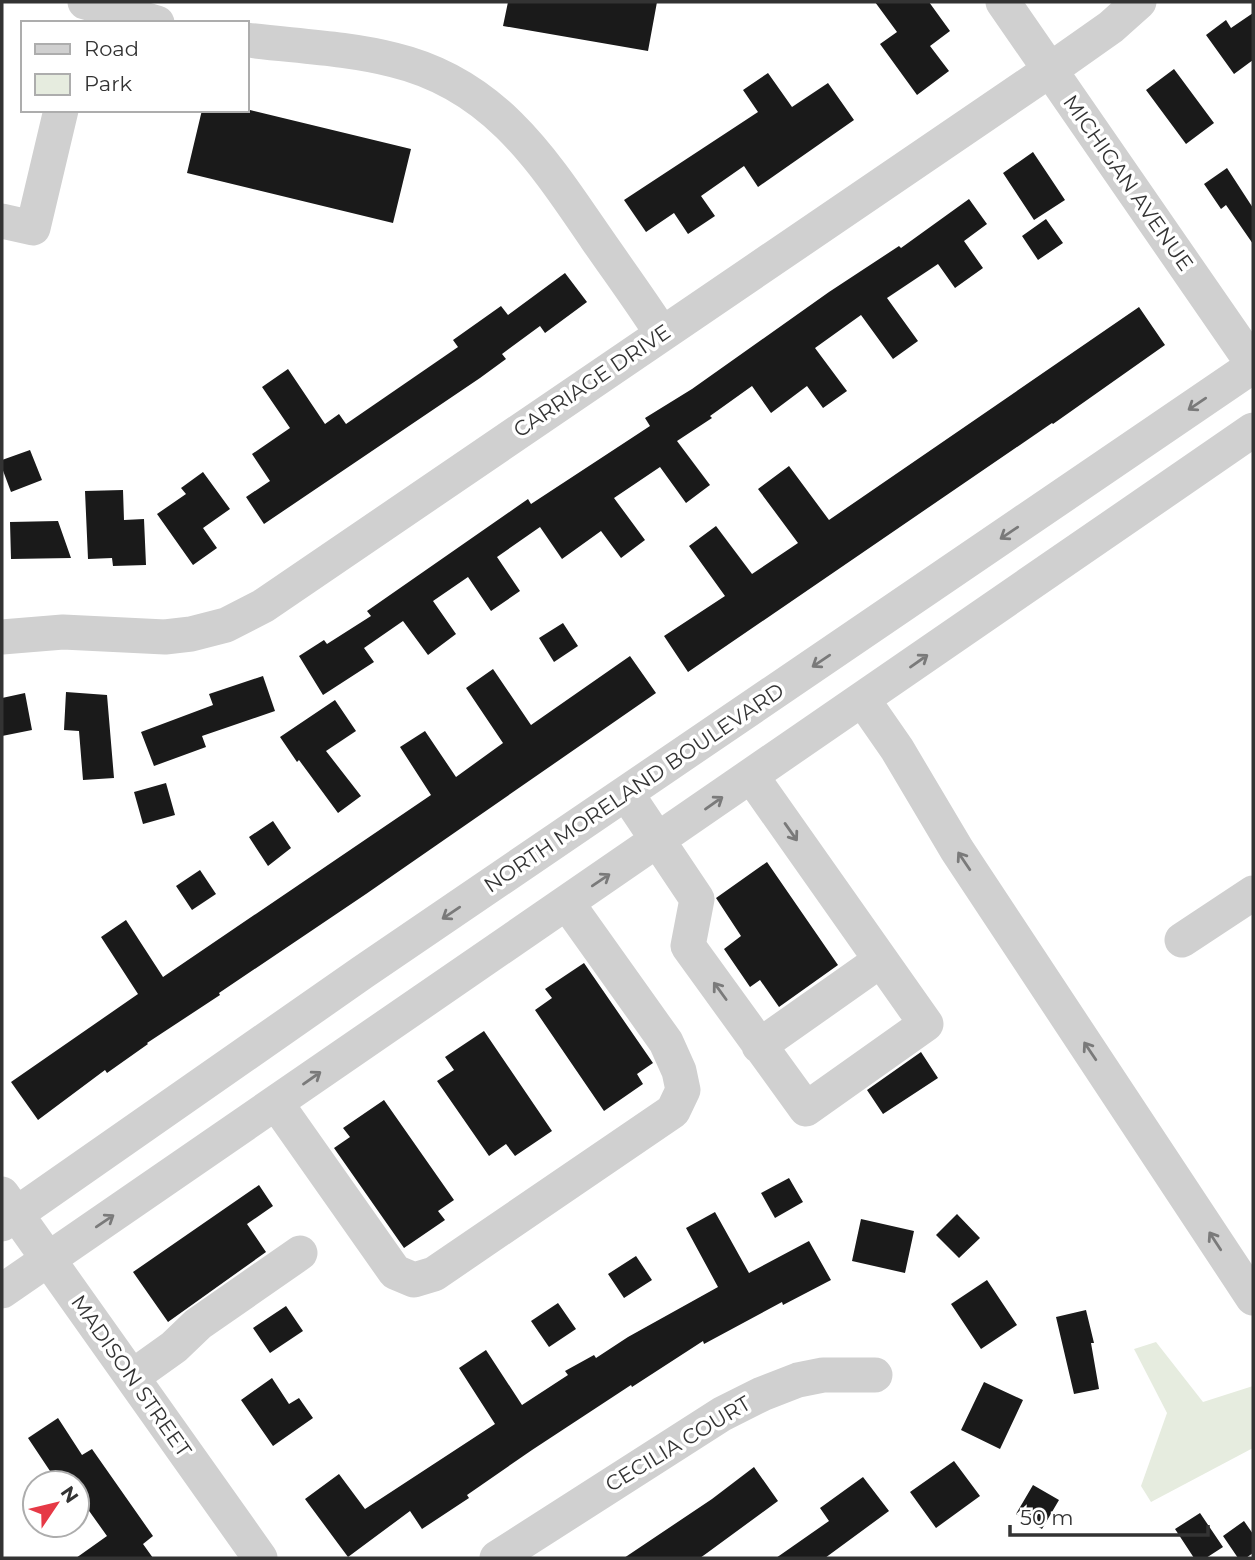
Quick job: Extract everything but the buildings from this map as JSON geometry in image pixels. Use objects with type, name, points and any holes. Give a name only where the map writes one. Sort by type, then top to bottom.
[{"type":"street","points":[[82,21],[86,2],[150,21]]},
{"type":"street","name":"MICHIGAN AVENUE","points":[[1003,2],[1253,365]]},
{"type":"street","name":"CARRIAGE DRIVE","points":[[2,637],[63,632],[165,637],[191,634],[226,625],[262,606],[1050,70],[1111,27],[1139,2]]},
{"type":"street","points":[[248,40],[395,60],[425,70],[474,95],[513,128],[556,178],[662,334]]},
{"type":"street","points":[[2,221],[33,228],[61,112]]},
{"type":"street","name":"NORTH MORELAND BOULEVARD","points":[[7,1211],[186,1097],[363,972],[1253,365]]},
{"type":"street","points":[[2,1291],[1253,430]]},
{"type":"street","points":[[1103,468],[1134,512]]},
{"type":"street","points":[[863,700],[897,750],[957,850],[1253,1298]]},
{"type":"street","points":[[626,793],[697,899],[688,946],[806,1110],[926,1024],[752,777]]},
{"type":"street","points":[[1253,893],[1194,944],[1253,919]]},
{"type":"street","points":[[276,1103],[395,1272],[414,1280],[434,1274],[673,1111],[683,1090],[679,1071],[666,1042],[567,903]]},
{"type":"street","points":[[759,1046],[881,960]]},
{"type":"street","points":[[186,1097],[219,1143]]},
{"type":"street","name":"MADISON STREET","points":[[7,1211],[48,1259],[260,1558]]},
{"type":"street","points":[[132,1377],[174,1347],[198,1324],[300,1253]]},
{"type":"street","name":"CECILIA COURT","points":[[497,1558],[722,1414],[762,1394],[798,1380],[822,1375],[875,1375]]},
{"type":"green space","points":[[1156,1342],[1203,1402],[1253,1386],[1253,1448],[1151,1502],[1141,1486],[1167,1413],[1134,1349]]}]
